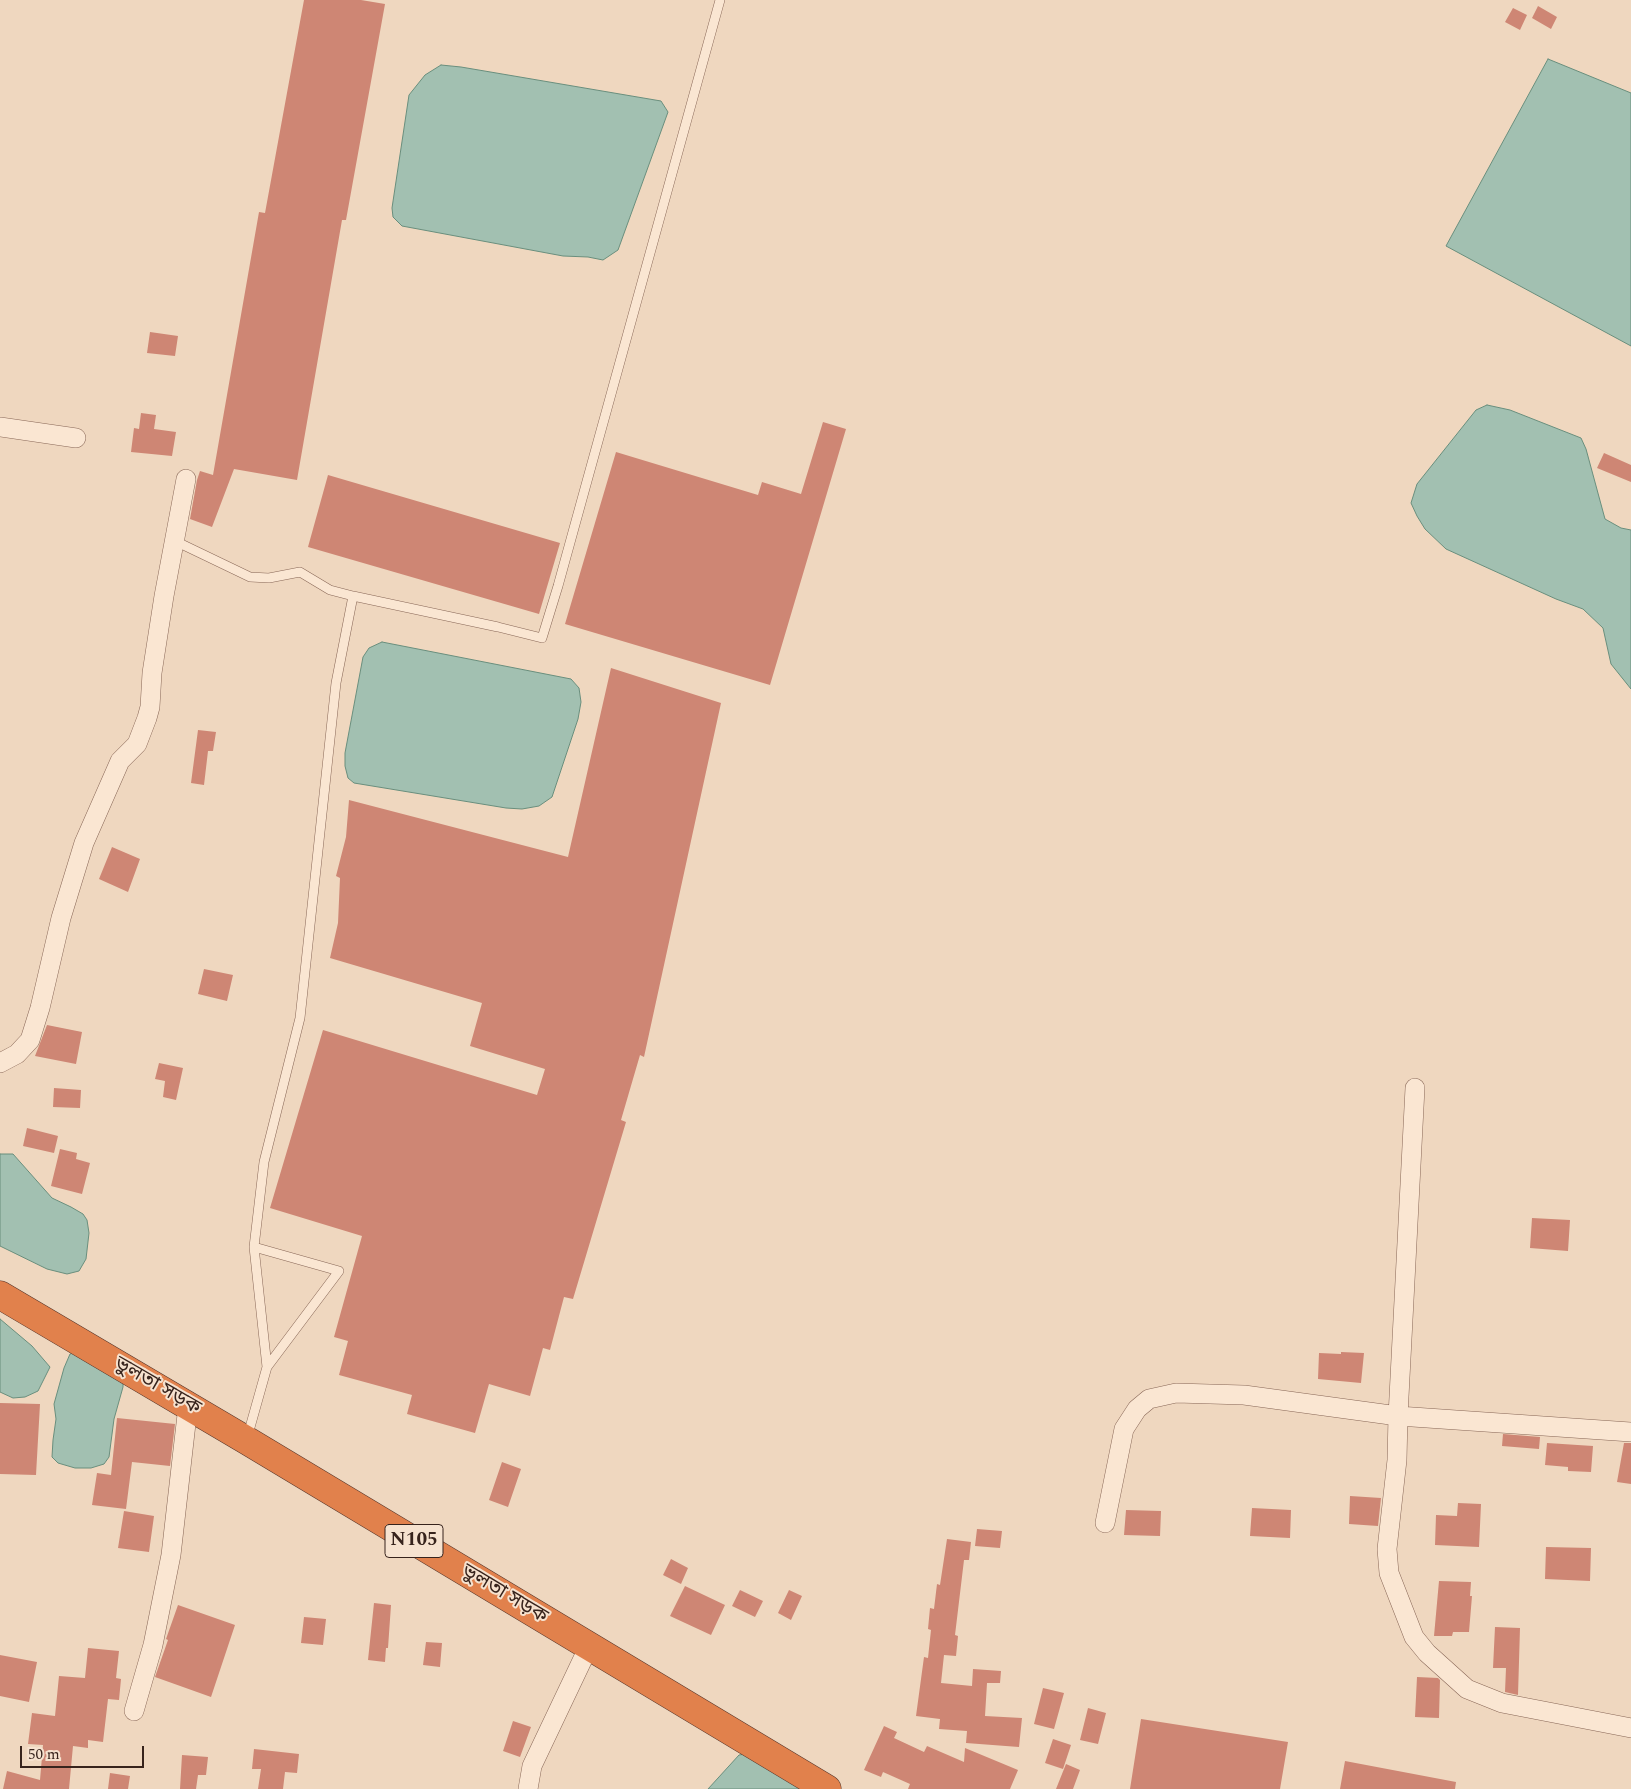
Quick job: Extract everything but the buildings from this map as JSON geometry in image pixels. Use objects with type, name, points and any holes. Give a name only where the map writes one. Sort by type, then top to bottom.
[{"type":"highway","name":"ভুলতা সড়ক","points":[[0,1295],[246,1440],[827,1789]]},
{"type":"street","points":[[0,427],[76,438]]},
{"type":"street","points":[[0,1063],[17,1054],[30,1040],[40,1008],[61,918],[84,844],[120,761],[137,744],[147,718],[164,596],[186,479]]},
{"type":"street","points":[[1415,1088],[1398,1416],[1398,1460],[1387,1549],[1389,1573],[1414,1637],[1427,1654],[1467,1688],[1502,1703],[1631,1728]]},
{"type":"street","points":[[1105,1523],[1124,1429],[1137,1409],[1150,1399],[1176,1393],[1244,1395],[1398,1416],[1631,1432]]},
{"type":"street","points":[[134,1711],[153,1645],[172,1555],[188,1406]]},
{"type":"street","points":[[528,1789],[532,1766],[589,1646]]},
{"type":"lane","points":[[175,541],[250,577],[269,578],[300,572],[330,590],[542,638],[561,577],[720,0]]},
{"type":"lane","points":[[268,1366],[254,1247],[264,1162],[300,1018],[336,683],[353,596]]},
{"type":"lane","points":[[246,1440],[268,1366],[339,1271],[254,1247]]},
{"type":"shaded area","points":[[1548,59],[1631,93],[1631,346],[1446,246]]},
{"type":"shaded area","points":[[441,65],[661,101],[668,112],[618,250],[603,260],[563,256],[402,226],[393,217],[392,208],[409,95],[425,75]]},
{"type":"shaded area","points":[[1487,405],[1510,410],[1581,438],[1586,449],[1605,519],[1621,528],[1631,530],[1631,689],[1611,664],[1603,628],[1583,609],[1556,599],[1446,549],[1425,529],[1417,516],[1411,503],[1417,484],[1476,410]]},
{"type":"shaded area","points":[[382,642],[571,679],[579,688],[581,702],[578,719],[552,797],[539,806],[522,809],[506,808],[354,783],[348,778],[345,766],[345,753],[363,657],[369,648]]},
{"type":"shaded area","points":[[0,1154],[13,1154],[52,1198],[83,1214],[87,1220],[89,1233],[86,1259],[79,1271],[67,1274],[47,1269],[0,1246]]},
{"type":"shaded area","points":[[0,1319],[32,1346],[50,1367],[38,1391],[25,1397],[13,1398],[0,1392]]},
{"type":"shaded area","points":[[76,1352],[123,1381],[114,1419],[109,1457],[104,1464],[91,1468],[75,1468],[58,1463],[52,1457],[56,1419],[54,1404],[64,1368],[70,1354]]},
{"type":"shaded area","points":[[751,1753],[803,1789],[708,1789],[739,1755]]}]
